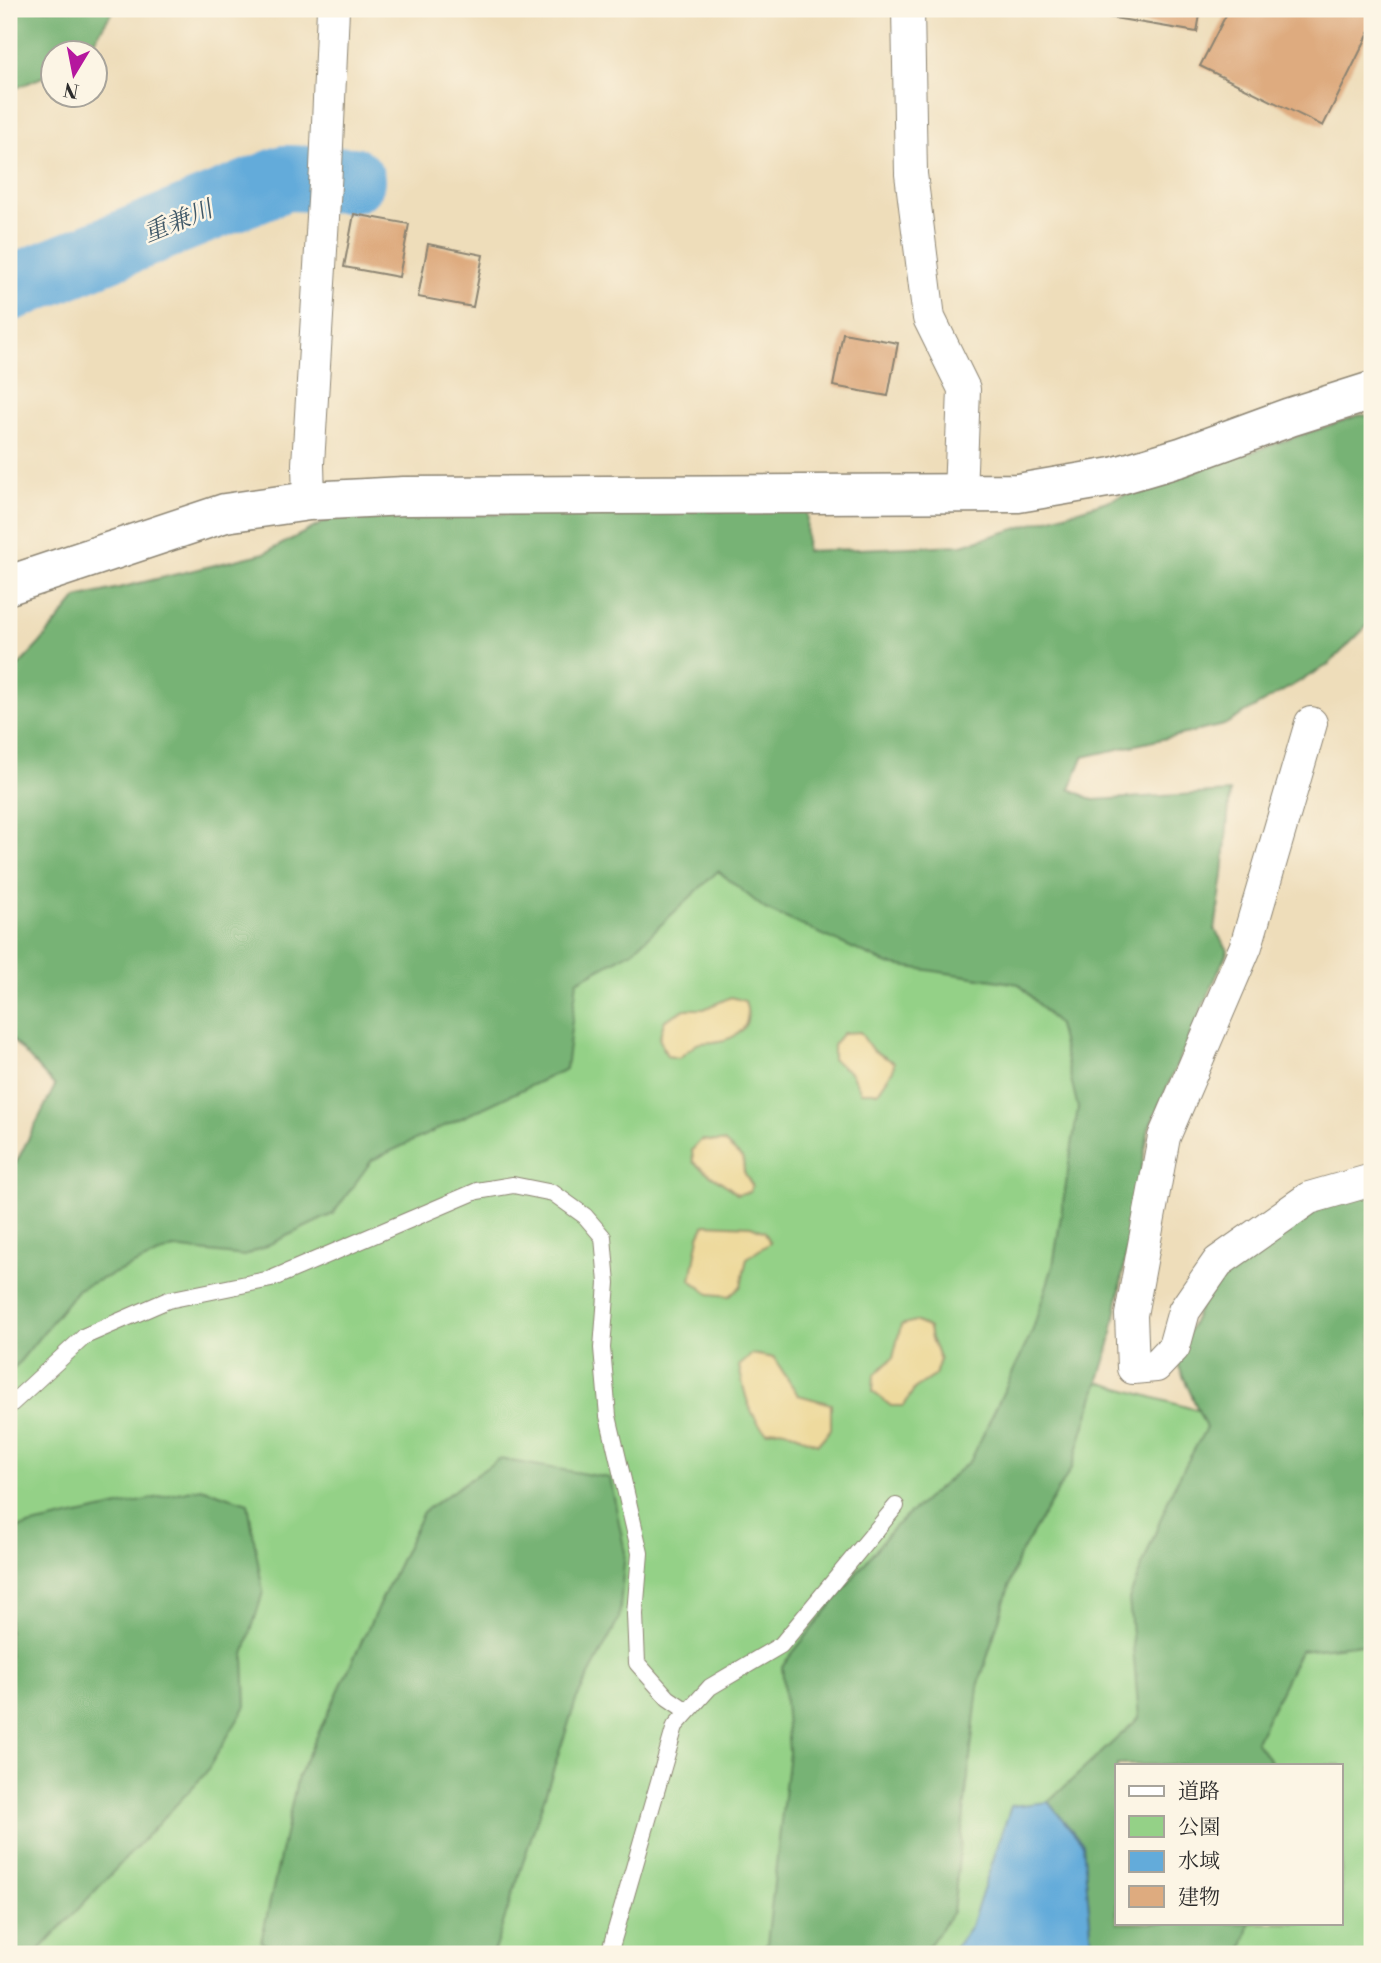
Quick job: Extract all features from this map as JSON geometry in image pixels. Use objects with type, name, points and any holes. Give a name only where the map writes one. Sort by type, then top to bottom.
[{"type":"street","points":[[309,501],[308,464],[333,9]]},
{"type":"street","points":[[908,9],[911,174],[929,318],[964,389],[960,494]]},
{"type":"street","points":[[9,585],[225,513],[309,501],[418,496],[1018,493],[1114,477],[1181,457],[1290,417],[1372,391]]},
{"type":"street","points":[[1311,723],[1246,946],[1164,1137],[1131,1315],[1133,1368],[1156,1366],[1174,1347],[1184,1311],[1218,1262],[1309,1198],[1372,1180]]},
{"type":"lane","points":[[9,1406],[85,1336],[168,1300],[271,1279],[477,1191],[513,1185],[553,1193],[585,1216],[603,1237],[607,1283],[602,1349],[608,1416],[640,1553],[635,1614],[637,1663],[668,1698],[687,1711]]},
{"type":"lane","points":[[609,1954],[675,1726],[710,1687],[781,1645],[896,1506]]},
{"type":"green space","points":[[9,9],[114,9],[96,38],[38,38],[38,79],[9,91]]},
{"type":"green space","points":[[1360,415],[1372,416],[1372,621],[1328,665],[1224,725],[1083,757],[1070,789],[1093,800],[1230,792],[1215,930],[1228,950],[1149,1128],[1110,1344],[1072,1467],[1018,1558],[978,1687],[953,1912],[923,1954],[757,1954],[767,1944],[789,1752],[782,1666],[893,1528],[971,1460],[1032,1332],[1053,1266],[1078,1108],[1058,1025],[1019,984],[888,964],[765,909],[718,871],[633,951],[577,981],[566,1069],[372,1160],[333,1214],[245,1256],[173,1248],[78,1289],[9,1375],[9,1164],[16,1163],[55,1086],[9,1036],[9,676],[77,598],[265,553],[334,517],[807,509],[806,551],[962,545],[1095,505]]},
{"type":"green space","points":[[714,830],[1053,961],[1105,1054],[1067,1373],[1372,1460],[1372,1954],[9,1954],[9,1306]]},
{"type":"green space","points":[[1372,1183],[1372,1643],[1300,1651],[1256,1741],[1272,1764],[1115,1764],[1115,1924],[1250,1924],[1241,1954],[1093,1954],[1083,1844],[1048,1802],[1139,1718],[1129,1599],[1173,1488],[1206,1428],[1176,1360],[1219,1265],[1313,1202]]},
{"type":"green space","points":[[499,1459],[610,1478],[625,1552],[619,1619],[577,1698],[493,1954],[281,1954],[261,1942],[298,1776],[423,1512]]},
{"type":"green space","points":[[201,1488],[248,1503],[263,1592],[244,1655],[246,1706],[205,1774],[36,1954],[9,1954],[9,1530]]},
{"type":"sand","points":[[731,997],[745,1001],[747,1010],[745,1025],[737,1035],[697,1044],[679,1058],[667,1056],[659,1038],[665,1020],[685,1009],[704,1009]]},
{"type":"sand","points":[[860,1032],[872,1050],[894,1062],[893,1070],[878,1092],[861,1092],[851,1073],[833,1060],[833,1045],[843,1033]]},
{"type":"sand","points":[[701,1140],[724,1142],[743,1159],[744,1172],[752,1185],[750,1192],[737,1194],[693,1162],[692,1150]]},
{"type":"sand","points":[[705,1224],[751,1226],[765,1232],[770,1243],[747,1258],[741,1286],[730,1296],[709,1294],[691,1280],[699,1236]]},
{"type":"sand","points":[[915,1321],[929,1328],[940,1359],[935,1375],[914,1389],[904,1406],[891,1406],[873,1392],[874,1375],[893,1358],[901,1325]]},
{"type":"sand","points":[[752,1354],[774,1358],[798,1395],[831,1404],[831,1429],[818,1444],[781,1429],[767,1432],[761,1426],[748,1402],[739,1366]]},
{"type":"water","points":[[1048,1802],[1083,1844],[1093,1954],[953,1954],[971,1926],[1011,1806]]},
{"type":"building","points":[[1061,9],[1201,9],[1197,32]]},
{"type":"building","points":[[1229,9],[1372,9],[1372,27],[1323,126],[1200,66]]},
{"type":"building","points":[[354,214],[409,224],[399,277],[344,267]]},
{"type":"building","points":[[428,244],[483,255],[473,307],[418,297]]},
{"type":"building","points":[[843,333],[898,343],[888,396],[833,386]]},
{"type":"waterway","name":"重兼川","points":[[9,289],[285,178],[352,180]]}]
